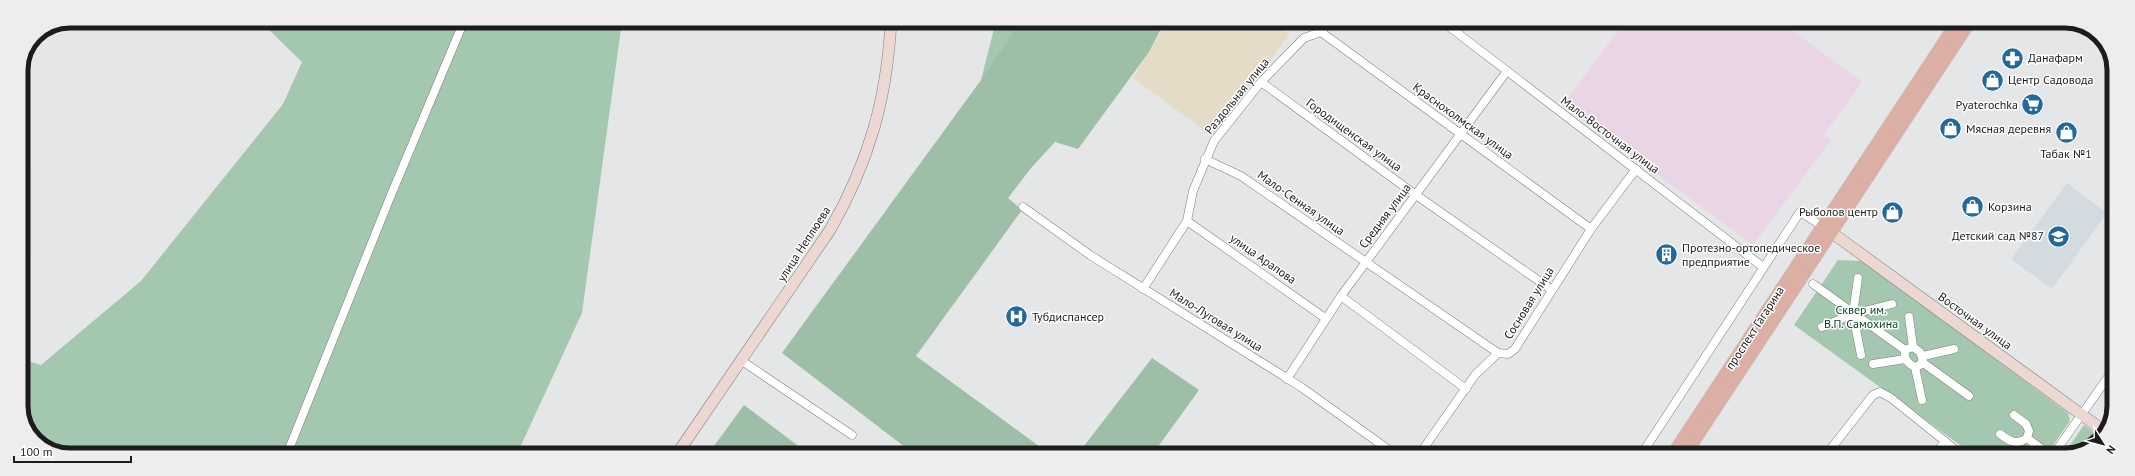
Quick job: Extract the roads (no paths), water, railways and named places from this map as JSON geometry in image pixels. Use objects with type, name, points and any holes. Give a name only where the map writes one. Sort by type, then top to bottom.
[{"type":"main road","name":"улица Неплюева","points":[[681,448],[830,230],[859,173],[873,136],[884,95],[890,28]]},
{"type":"main road","name":"проспект Гагарина","points":[[1689,448],[1954,28]]},
{"type":"main road","name":"проспект Гагарина","points":[[1676,448],[1966,28]]},
{"type":"main road","name":"Восточная улица","points":[[1827,229],[2094,424]]},
{"type":"street","points":[[290,448],[391,195],[461,28]]},
{"type":"street","points":[[1321,32],[1324,28]]},
{"type":"street","name":"Мало-Восточная улица","points":[[1451,28],[1763,267]]},
{"type":"street","name":"Раздольная улица","points":[[1143,289],[1187,221],[1192,192],[1214,141],[1261,82],[1304,38],[1321,32]]},
{"type":"street","name":"Краснохолмская улица","points":[[1321,32],[1591,229]]},
{"type":"street","name":"Средняя улица","points":[[1287,379],[1325,318],[1507,70]]},
{"type":"street","name":"Городищенская улица","points":[[1261,82],[1416,195],[1552,290]]},
{"type":"street","name":"Мало-Сенная улица","points":[[1205,159],[1241,176],[1498,353]]},
{"type":"street","name":"Сосновая улица","points":[[1424,448],[1475,375],[1498,353],[1508,354],[1515,349],[1591,229],[1636,169]]},
{"type":"street","name":"Мало-Луговая улица","points":[[1023,207],[1090,255],[1287,379],[1386,448]]},
{"type":"street","points":[[1646,448],[1800,212],[1827,229]]},
{"type":"street","name":"улица Арапова","points":[[1187,221],[1325,318]]},
{"type":"street","points":[[1858,278],[1853,314],[1861,355]]},
{"type":"street","points":[[1813,284],[1905,350]]},
{"type":"street","points":[[1341,296],[1466,389]]},
{"type":"street","points":[[1822,327],[1853,314],[1892,304]]},
{"type":"street","points":[[1909,316],[1913,347],[1920,361],[1922,400]]},
{"type":"street","points":[[1905,350],[1913,347]]},
{"type":"street","points":[[1905,350],[1905,359],[1909,364],[1954,349]]},
{"type":"street","points":[[1873,364],[1905,359]]},
{"type":"street","points":[[742,361],[852,435]]},
{"type":"street","points":[[1920,361],[1969,396]]},
{"type":"street","points":[[2056,448],[2082,415],[2107,379]]},
{"type":"street","points":[[1831,448],[1869,400],[1877,393],[1884,393],[1892,398],[1953,448]]},
{"type":"street","points":[[2000,434],[2016,443],[2022,442],[2027,438],[2029,431],[2026,424],[2014,415]]},
{"type":"street","points":[[2027,438],[2041,448]]},
{"type":"street","points":[[1940,448],[1944,441]]},
{"type":"place","name":"Данафарм","points":[[2012,58]]},
{"type":"place","name":"Центр Садовода","points":[[1992,80]]},
{"type":"place","name":"Pyaterochka","points":[[2033,105]]},
{"type":"place","name":"Мясная деревня","points":[[1950,129]]},
{"type":"place","name":"Табак №1","points":[[2066,133]]},
{"type":"place","name":"Корзина","points":[[1973,207]]},
{"type":"place","name":"Рыболов центр","points":[[1893,212]]},
{"type":"place","name":"Детский сад №87","points":[[2059,236]]},
{"type":"place","name":"Протезно-ортопедическое предприятие","points":[[1667,255]]},
{"type":"place","name":"Тубдиспансер","points":[[1017,317]]},
{"type":"park label","name":"Сквер им. В.П. Самохина","points":[[1861,317]]}]
